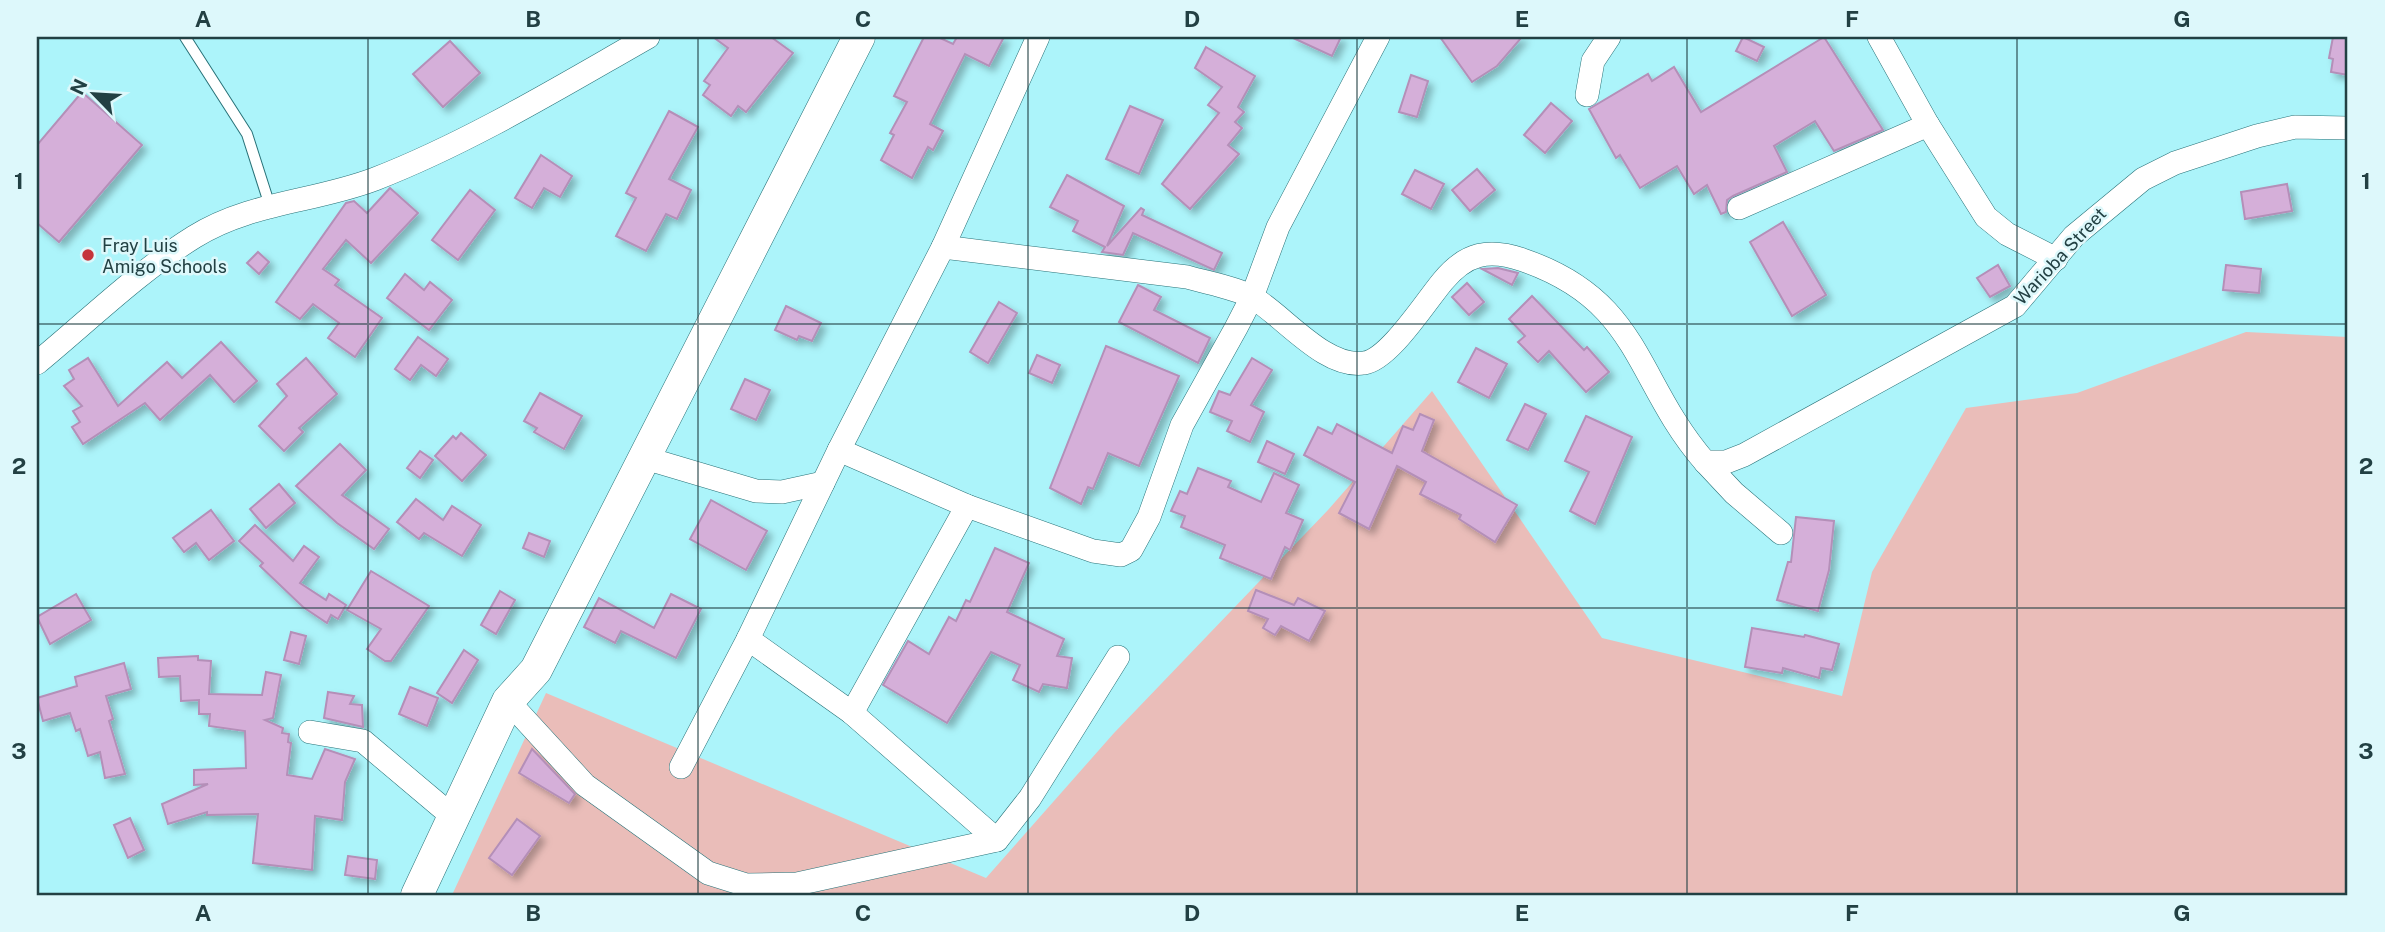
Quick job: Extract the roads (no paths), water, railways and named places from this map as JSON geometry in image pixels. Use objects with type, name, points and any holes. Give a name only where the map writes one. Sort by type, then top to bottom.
[{"type":"street","points":[[37,363],[194,237],[237,215],[341,190],[418,160],[546,96],[648,37]]},
{"type":"street","points":[[417,895],[508,701],[536,670],[859,37]]},
{"type":"street","points":[[681,767],[748,639],[839,450],[943,247],[1038,37]]},
{"type":"street","points":[[839,450],[967,506],[1093,551],[1121,555],[1131,550],[1149,517],[1182,425],[1251,297],[1278,227],[1378,37]]},
{"type":"street","points":[[1587,95],[1593,61],[1609,37]]},
{"type":"street","points":[[1879,37],[1928,125],[1986,217],[2007,234],[2056,259]]},
{"type":"street","points":[[1739,208],[1928,125]]},
{"type":"street","name":"Warioba Street","points":[[1705,462],[1726,462],[1744,455],[2015,306],[2074,236],[2143,179],[2175,163],[2295,127],[2348,128]]},
{"type":"street","points":[[943,247],[1187,277],[1251,297],[1330,357],[1349,363],[1365,363],[1383,355],[1454,268],[1471,256],[1513,257],[1549,269],[1585,290],[1605,307],[1632,344],[1688,442],[1734,493],[1781,533]]},
{"type":"street","points":[[536,670],[532,654],[695,337],[712,326]]},
{"type":"street","points":[[645,458],[756,491],[782,492],[823,483]]},
{"type":"street","points":[[852,713],[967,506]]},
{"type":"street","points":[[748,639],[852,713],[997,841]]},
{"type":"street","points":[[508,701],[585,785],[709,873],[746,885],[797,884],[997,841],[1030,798],[1118,657]]},
{"type":"street","points":[[310,732],[363,741],[452,816]]},
{"type":"lane","points":[[185,37],[247,134],[270,206]]},
{"type":"place","name":"Fray Luis Amigo Schools","points":[[88,255]]}]
